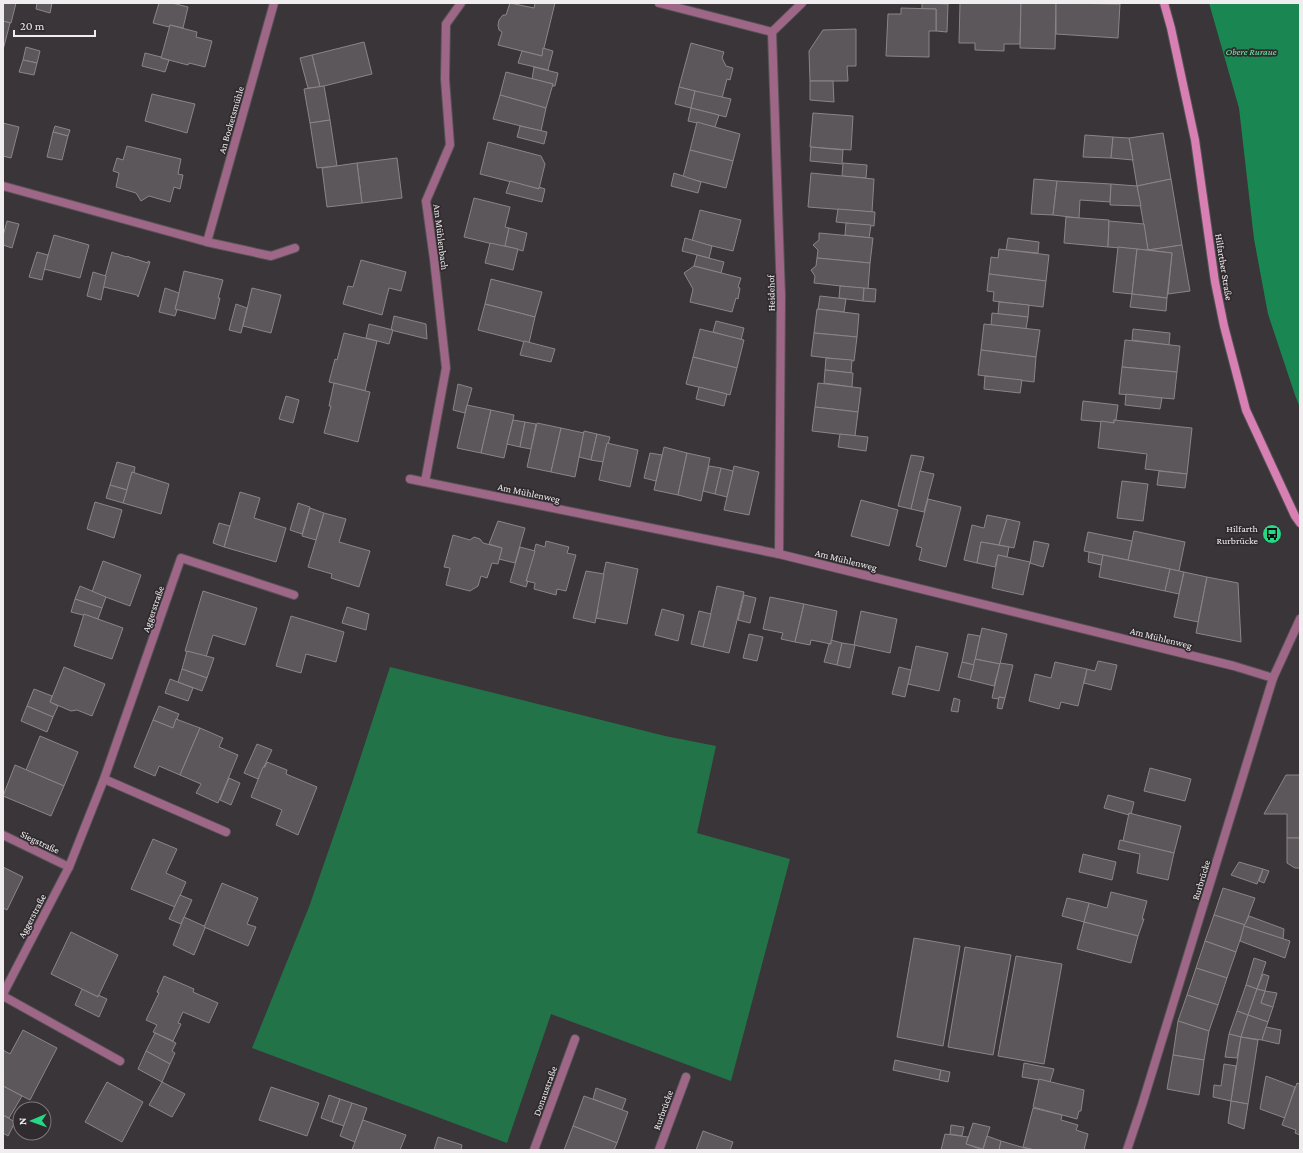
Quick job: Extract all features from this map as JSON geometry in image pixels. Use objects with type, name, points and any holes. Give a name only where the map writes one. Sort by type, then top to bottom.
[{"type":"main road","name":"Hilfarther Straße","points":[[1164,3],[1171,28],[1195,140],[1215,282],[1226,334],[1246,410],[1295,516],[1300,523]]},
{"type":"street","name":"An Bocketsmühle","points":[[207,242],[274,3]]},
{"type":"street","name":"Am Mühlenbach","points":[[425,482],[446,368],[426,201],[450,145],[445,79],[446,24],[461,3]]},
{"type":"street","points":[[659,3],[772,32],[802,3]]},
{"type":"street","name":"Heidehof","points":[[772,32],[781,296],[779,554]]},
{"type":"street","points":[[3,186],[207,242],[271,256],[295,248]]},
{"type":"street","name":"Am Mühlenweg","points":[[410,479],[779,554],[1234,666],[1273,678]]},
{"type":"street","name":"Aggerstraße","points":[[120,1061],[3,995],[69,867],[104,779],[181,558],[294,595]]},
{"type":"street","name":"Rurbrücke","points":[[1127,1150],[1273,678],[1300,618]]},
{"type":"street","points":[[104,779],[226,832]]},
{"type":"street","name":"Siegstraße","points":[[3,835],[69,867]]},
{"type":"street","name":"Donaustraße","points":[[534,1150],[574,1039]]},
{"type":"street","name":"Rurbrücke","points":[[659,1150],[686,1077]]},
{"type":"green space","name":"Obere Ruraue","points":[[1209,3],[1300,3],[1300,408],[1268,314],[1254,239],[1239,108]]},
{"type":"green space","points":[[390,667],[665,736],[716,746],[697,833],[790,859],[731,1081],[551,1014],[507,1143],[252,1048],[309,907]]},
{"type":"building","points":[[3,3],[16,3],[11,23],[3,21]]},
{"type":"building","points":[[37,3],[52,3],[50,13],[36,9]]},
{"type":"building","points":[[159,3],[172,3],[188,7],[183,28],[170,25],[169,27],[153,23]]},
{"type":"building","points":[[510,3],[534,8],[535,3],[555,3],[542,56],[498,45],[502,32],[499,30],[499,20],[503,15],[506,15]]},
{"type":"building","points":[[922,3],[948,4],[947,32],[936,31],[936,9],[922,9]]},
{"type":"building","points":[[960,3],[1021,3],[1020,44],[1004,44],[1004,51],[975,50],[975,43],[959,43]]},
{"type":"building","points":[[1021,3],[1056,3],[1055,49],[1020,48]]},
{"type":"building","points":[[1056,3],[1120,4],[1118,38],[1056,34]]},
{"type":"building","points":[[901,8],[936,9],[936,31],[929,31],[929,57],[886,56],[888,14],[901,14]]},
{"type":"building","points":[[3,21],[10,23],[3,50]]},
{"type":"building","points":[[170,25],[197,32],[196,37],[212,41],[205,67],[189,63],[188,65],[161,58]]},
{"type":"building","points":[[856,29],[856,66],[847,66],[848,81],[810,81],[809,51],[823,30]]},
{"type":"building","points":[[364,42],[372,74],[320,87],[312,55]]},
{"type":"building","points":[[691,43],[724,52],[722,58],[726,66],[733,68],[730,80],[727,79],[722,98],[679,87]]},
{"type":"building","points":[[26,47],[40,51],[37,63],[23,60]]},
{"type":"building","points":[[543,48],[553,51],[548,70],[518,63],[522,51],[542,56]]},
{"type":"building","points":[[145,53],[169,60],[165,72],[142,66]]},
{"type":"building","points":[[312,55],[320,87],[308,88],[300,58]]},
{"type":"building","points":[[23,60],[37,63],[34,75],[19,72]]},
{"type":"building","points":[[534,67],[558,73],[555,86],[552,86],[553,84],[532,79]]},
{"type":"building","points":[[506,72],[553,84],[546,108],[500,95]]},
{"type":"building","points":[[810,81],[833,81],[834,102],[810,100]]},
{"type":"building","points":[[324,86],[330,120],[310,123],[304,89]]},
{"type":"building","points":[[679,87],[695,91],[691,108],[675,104]]},
{"type":"building","points":[[695,91],[731,99],[726,117],[691,108]]},
{"type":"building","points":[[152,94],[195,104],[187,133],[145,121]]},
{"type":"building","points":[[500,95],[546,108],[541,131],[493,119]]},
{"type":"building","points":[[691,108],[719,115],[715,127],[688,121]]},
{"type":"building","points":[[813,113],[853,116],[851,150],[810,147]]},
{"type":"building","points":[[330,120],[337,166],[317,168],[310,123]]},
{"type":"building","points":[[697,122],[740,134],[733,161],[690,150]]},
{"type":"building","points":[[3,123],[19,127],[11,158],[3,156]]},
{"type":"building","points":[[55,126],[70,130],[68,136],[53,132]]},
{"type":"building","points":[[520,126],[547,132],[544,144],[517,137]]},
{"type":"building","points":[[53,132],[68,136],[62,160],[47,157]]},
{"type":"building","points":[[1163,133],[1171,179],[1137,186],[1129,138]]},
{"type":"building","points":[[1085,135],[1113,137],[1111,158],[1083,157]]},
{"type":"building","points":[[1113,137],[1129,138],[1133,160],[1111,158]]},
{"type":"building","points":[[488,142],[541,156],[545,164],[539,189],[480,174]]},
{"type":"building","points":[[127,146],[181,159],[178,174],[183,175],[180,189],[174,187],[170,202],[149,196],[141,201],[136,193],[116,187],[119,173],[113,171],[117,158],[123,160]]},
{"type":"building","points":[[811,147],[843,150],[842,164],[810,161]]},
{"type":"building","points":[[690,150],[733,161],[726,188],[683,177]]},
{"type":"building","points":[[397,158],[402,198],[362,203],[357,163]]},
{"type":"building","points":[[357,163],[362,203],[327,207],[322,168]]},
{"type":"building","points":[[843,163],[867,165],[866,178],[842,176]]},
{"type":"building","points":[[674,173],[701,182],[698,193],[671,186]]},
{"type":"building","points":[[811,173],[874,179],[872,212],[808,207]]},
{"type":"building","points":[[1034,179],[1057,181],[1053,215],[1031,214]]},
{"type":"building","points":[[1171,179],[1182,245],[1148,250],[1137,186]]},
{"type":"building","points":[[510,181],[539,189],[539,187],[545,189],[542,202],[506,193]]},
{"type":"building","points":[[1057,181],[1111,184],[1110,202],[1080,200],[1079,218],[1053,215]]},
{"type":"building","points":[[1111,184],[1137,186],[1141,206],[1110,205]]},
{"type":"building","points":[[474,198],[510,207],[505,227],[509,228],[505,247],[464,237]]},
{"type":"building","points":[[838,209],[875,212],[874,226],[836,222]]},
{"type":"building","points":[[700,210],[741,220],[733,251],[692,241]]},
{"type":"building","points":[[1066,217],[1109,220],[1108,247],[1064,243]]},
{"type":"building","points":[[7,221],[19,224],[12,248],[3,245],[3,236]]},
{"type":"building","points":[[1109,221],[1144,224],[1148,250],[1108,247]]},
{"type":"building","points":[[846,223],[871,225],[869,238],[845,235]]},
{"type":"building","points":[[509,228],[527,233],[523,251],[505,246]]},
{"type":"building","points":[[819,233],[873,238],[870,263],[817,258],[818,250],[813,245],[819,240]]},
{"type":"building","points":[[54,235],[89,245],[80,278],[44,269]]},
{"type":"building","points":[[685,238],[712,246],[709,258],[682,251]]},
{"type":"building","points":[[1008,238],[1039,242],[1038,253],[1006,250]]},
{"type":"building","points":[[490,243],[518,249],[513,270],[485,263]]},
{"type":"building","points":[[1182,245],[1190,291],[1168,294],[1172,253],[1148,250]]},
{"type":"building","points":[[1118,247],[1137,249],[1132,294],[1113,292]]},
{"type":"building","points":[[999,249],[1049,255],[1046,281],[989,274],[991,257],[998,258]]},
{"type":"building","points":[[1137,249],[1172,253],[1167,298],[1132,294]]},
{"type":"building","points":[[37,252],[48,255],[42,280],[29,277]]},
{"type":"building","points":[[112,252],[148,263],[148,261],[150,262],[138,297],[137,295],[104,287],[102,288]]},
{"type":"building","points":[[697,255],[724,262],[721,273],[694,266]]},
{"type":"building","points":[[817,258],[870,263],[868,289],[814,283],[815,276],[811,270],[816,266]]},
{"type":"building","points":[[361,260],[406,272],[401,291],[389,288],[382,315],[343,304],[348,286],[353,287]]},
{"type":"building","points":[[694,266],[741,278],[738,287],[740,288],[738,299],[736,298],[732,312],[690,302],[693,289],[684,273]]},
{"type":"building","points":[[184,271],[223,280],[218,298],[220,298],[215,319],[175,309]]},
{"type":"building","points":[[93,272],[106,276],[101,300],[87,296]]},
{"type":"building","points":[[989,274],[1046,281],[1043,307],[993,301],[994,292],[987,291]]},
{"type":"building","points":[[491,279],[542,292],[535,317],[485,304]]},
{"type":"building","points":[[840,286],[864,288],[863,301],[839,298]]},
{"type":"building","points":[[165,288],[179,293],[175,316],[159,312]]},
{"type":"building","points":[[252,288],[281,295],[271,333],[243,326]]},
{"type":"building","points":[[864,288],[876,289],[875,302],[863,301]]},
{"type":"building","points":[[1132,294],[1167,298],[1166,311],[1130,307]]},
{"type":"building","points":[[820,296],[846,299],[844,312],[818,309]]},
{"type":"building","points":[[999,302],[1029,305],[1028,317],[998,314]]},
{"type":"building","points":[[236,304],[247,308],[241,333],[229,330]]},
{"type":"building","points":[[485,304],[535,317],[529,343],[478,330]]},
{"type":"building","points":[[817,309],[859,314],[857,337],[814,333]]},
{"type":"building","points":[[992,313],[1028,317],[1026,329],[991,325]]},
{"type":"building","points":[[394,316],[426,324],[427,339],[391,330]]},
{"type":"building","points":[[716,321],[744,328],[741,340],[713,332]]},
{"type":"building","points":[[369,324],[393,330],[389,344],[366,338]]},
{"type":"building","points":[[984,324],[1040,330],[1036,357],[981,350]]},
{"type":"building","points":[[700,329],[744,340],[737,368],[693,357]]},
{"type":"building","points":[[1133,329],[1170,333],[1169,345],[1132,340]]},
{"type":"building","points":[[344,333],[377,341],[365,391],[329,382],[335,359],[337,360]]},
{"type":"building","points":[[814,333],[857,337],[854,361],[811,356]]},
{"type":"building","points":[[1125,340],[1180,346],[1177,372],[1122,367]]},
{"type":"building","points":[[524,341],[555,349],[551,362],[520,355]]},
{"type":"building","points":[[981,350],[1036,357],[1034,382],[978,375]]},
{"type":"building","points":[[693,357],[737,368],[730,395],[686,384]]},
{"type":"building","points":[[826,358],[852,360],[851,373],[825,370]]},
{"type":"building","points":[[1122,367],[1177,372],[1174,399],[1119,394]]},
{"type":"building","points":[[825,370],[853,373],[852,387],[824,383]]},
{"type":"building","points":[[985,376],[1022,380],[1020,393],[984,389]]},
{"type":"building","points":[[334,383],[370,392],[358,442],[324,433],[331,406],[329,406]]},
{"type":"building","points":[[818,383],[861,388],[858,412],[815,407]]},
{"type":"building","points":[[458,384],[472,388],[465,413],[453,410]]},
{"type":"building","points":[[699,387],[727,394],[724,406],[696,399]]},
{"type":"building","points":[[1126,394],[1162,398],[1160,409],[1125,405]]},
{"type":"building","points":[[286,396],[299,400],[293,423],[279,419]]},
{"type":"building","points":[[1083,401],[1118,405],[1116,420],[1114,420],[1114,423],[1081,420]]},
{"type":"building","points":[[467,405],[491,410],[481,453],[457,448]]},
{"type":"building","points":[[815,407],[858,412],[855,436],[812,431]]},
{"type":"building","points":[[491,410],[514,415],[504,458],[481,453]]},
{"type":"building","points":[[513,420],[525,422],[520,447],[507,444]]},
{"type":"building","points":[[1114,420],[1192,428],[1187,474],[1145,469],[1147,454],[1098,448],[1101,421],[1114,423]]},
{"type":"building","points":[[525,422],[536,424],[531,449],[520,447]]},
{"type":"building","points":[[537,423],[561,428],[551,472],[527,467]]},
{"type":"building","points":[[561,428],[584,433],[575,477],[551,472]]},
{"type":"building","points":[[584,431],[597,434],[591,460],[579,457]]},
{"type":"building","points":[[597,434],[610,437],[603,462],[591,460]]},
{"type":"building","points":[[840,434],[868,437],[866,451],[838,447]]},
{"type":"building","points":[[607,443],[638,450],[630,487],[599,480]]},
{"type":"building","points":[[664,447],[687,453],[678,495],[654,490]]},
{"type":"building","points":[[650,453],[662,455],[656,481],[644,478]]},
{"type":"building","points":[[687,453],[710,458],[701,501],[678,495]]},
{"type":"building","points":[[911,455],[924,457],[911,509],[898,506]]},
{"type":"building","points":[[117,462],[135,467],[127,490],[110,485]]},
{"type":"building","points":[[709,466],[721,468],[715,494],[703,491]]},
{"type":"building","points":[[734,466],[759,472],[749,515],[724,510]]},
{"type":"building","points":[[721,468],[733,471],[727,497],[715,494]]},
{"type":"building","points":[[920,471],[934,474],[924,512],[911,509]]},
{"type":"building","points":[[1159,471],[1187,474],[1185,488],[1157,485]]},
{"type":"building","points":[[132,472],[169,484],[161,514],[123,503]]},
{"type":"building","points":[[1122,481],[1148,484],[1143,521],[1117,518]]},
{"type":"building","points":[[110,485],[127,490],[123,503],[106,498]]},
{"type":"building","points":[[240,492],[260,498],[254,518],[286,528],[276,562],[224,547]]},
{"type":"building","points":[[928,499],[961,507],[946,567],[919,560],[922,548],[916,546]]},
{"type":"building","points":[[861,500],[898,510],[889,546],[851,536]]},
{"type":"building","points":[[95,502],[122,510],[114,538],[87,529]]},
{"type":"building","points":[[298,503],[310,507],[302,534],[290,530]]},
{"type":"building","points":[[310,508],[324,513],[316,540],[302,536]]},
{"type":"building","points":[[324,513],[346,519],[339,542],[370,551],[359,587],[331,578],[332,574],[308,567]]},
{"type":"building","points":[[987,515],[1007,519],[999,545],[981,542],[977,563],[964,560],[972,525],[984,528]]},
{"type":"building","points":[[1007,519],[1020,522],[1014,548],[999,545]]},
{"type":"building","points":[[498,521],[525,528],[515,563],[499,559],[502,548],[489,544]]},
{"type":"building","points":[[219,523],[230,526],[224,547],[213,543]]},
{"type":"building","points":[[1134,531],[1185,542],[1179,571],[1128,560]]},
{"type":"building","points":[[1088,532],[1132,541],[1128,560],[1084,551]]},
{"type":"building","points":[[453,535],[470,540],[474,537],[480,539],[483,543],[502,548],[498,564],[492,563],[487,578],[481,576],[478,586],[470,591],[446,585],[450,568],[444,567]]},
{"type":"building","points":[[546,541],[569,547],[567,553],[576,555],[566,591],[557,589],[556,595],[534,589],[535,583],[526,581],[536,544],[545,547]]},
{"type":"building","points":[[1034,541],[1049,544],[1043,567],[1030,563]]},
{"type":"building","points":[[981,542],[1009,547],[1007,557],[998,555],[995,567],[977,563]]},
{"type":"building","points":[[520,547],[535,551],[526,581],[528,581],[526,587],[510,582]]},
{"type":"building","points":[[1089,552],[1103,555],[1101,565],[1088,562]]},
{"type":"building","points":[[998,555],[1030,562],[1023,595],[992,588]]},
{"type":"building","points":[[1103,555],[1170,569],[1165,591],[1099,577]]},
{"type":"building","points":[[103,561],[141,575],[130,606],[92,592]]},
{"type":"building","points":[[606,562],[638,569],[627,624],[596,618],[598,610],[596,610]]},
{"type":"building","points":[[1170,569],[1184,572],[1179,594],[1165,591]]},
{"type":"building","points":[[586,571],[604,574],[595,623],[573,618]]},
{"type":"building","points":[[1184,572],[1207,577],[1198,622],[1174,617]]},
{"type":"building","points":[[1207,577],[1238,583],[1241,642],[1196,633]]},
{"type":"building","points":[[80,586],[106,597],[102,608],[75,599]]},
{"type":"building","points":[[717,586],[744,592],[729,653],[703,647]]},
{"type":"building","points":[[203,591],[257,608],[245,645],[213,635],[206,657],[185,651]]},
{"type":"building","points":[[744,595],[756,598],[750,623],[738,620]]},
{"type":"building","points":[[770,597],[804,604],[795,642],[781,639],[783,633],[763,629]]},
{"type":"building","points":[[75,599],[102,608],[98,619],[71,612]]},
{"type":"building","points":[[804,604],[837,611],[831,644],[811,640],[810,645],[795,642]]},
{"type":"building","points":[[347,607],[369,614],[366,630],[342,623]]},
{"type":"building","points":[[662,609],[684,615],[678,641],[655,635]]},
{"type":"building","points":[[699,611],[711,614],[703,647],[691,644]]},
{"type":"building","points":[[861,611],[897,619],[890,653],[854,645]]},
{"type":"building","points":[[84,614],[123,628],[112,659],[74,646]]},
{"type":"building","points":[[291,616],[344,632],[336,662],[306,654],[301,673],[276,666]]},
{"type":"building","points":[[982,628],[1007,634],[1000,664],[975,659]]},
{"type":"building","points":[[749,634],[763,637],[757,661],[743,658]]},
{"type":"building","points":[[968,634],[980,636],[974,665],[962,662]]},
{"type":"building","points":[[831,640],[842,643],[837,665],[824,662],[829,644],[831,644]]},
{"type":"building","points":[[842,643],[855,645],[850,668],[837,665]]},
{"type":"building","points":[[916,646],[948,653],[939,691],[908,684]]},
{"type":"building","points":[[187,651],[214,658],[207,678],[182,669]]},
{"type":"building","points":[[975,659],[1000,664],[994,686],[970,680]]},
{"type":"building","points":[[1098,661],[1117,665],[1111,690],[1084,683],[1087,669],[1095,671]]},
{"type":"building","points":[[962,662],[974,665],[970,680],[958,677]]},
{"type":"building","points":[[1055,662],[1087,669],[1078,706],[1061,702],[1059,709],[1029,701],[1035,674],[1051,678]]},
{"type":"building","points":[[1000,663],[1013,665],[1005,698],[999,697],[999,699],[992,698]]},
{"type":"building","points":[[64,667],[105,684],[92,716],[77,710],[71,711],[50,702]]},
{"type":"building","points":[[899,667],[911,670],[905,697],[892,694]]},
{"type":"building","points":[[182,669],[207,678],[202,691],[178,682]]},
{"type":"building","points":[[170,679],[193,688],[188,701],[165,693]]},
{"type":"building","points":[[34,689],[52,696],[50,702],[58,706],[53,717],[27,706]]},
{"type":"building","points":[[999,697],[1005,698],[1002,709],[997,708]]},
{"type":"building","points":[[954,698],[960,700],[958,712],[951,711]]},
{"type":"building","points":[[27,706],[53,717],[47,732],[21,721]]},
{"type":"building","points":[[159,706],[179,714],[173,728],[153,720]]},
{"type":"building","points":[[176,719],[200,728],[180,775],[159,766],[155,776],[134,767],[153,720],[173,728]]},
{"type":"building","points":[[200,728],[223,738],[219,747],[238,755],[218,803],[196,793],[201,784],[180,775]]},
{"type":"building","points":[[40,736],[78,752],[64,786],[26,770]]},
{"type":"building","points":[[257,744],[272,750],[258,779],[244,773]]},
{"type":"building","points":[[267,762],[287,770],[286,774],[317,787],[298,835],[276,825],[282,810],[251,797],[263,767],[265,767]]},
{"type":"building","points":[[15,765],[64,786],[51,816],[3,796]]},
{"type":"building","points":[[1150,768],[1191,779],[1185,801],[1144,791]]},
{"type":"building","points":[[1286,775],[1300,775],[1300,838],[1287,838],[1287,814],[1264,814]]},
{"type":"building","points":[[229,778],[240,783],[231,805],[220,800]]},
{"type":"building","points":[[1108,795],[1134,802],[1131,814],[1129,813],[1129,815],[1104,808]]},
{"type":"building","points":[[1129,813],[1181,826],[1174,853],[1123,841]]},
{"type":"building","points":[[1287,838],[1300,838],[1300,868],[1295,868],[1287,863]]},
{"type":"building","points":[[153,839],[177,849],[166,873],[186,882],[175,907],[131,889]]},
{"type":"building","points":[[1120,840],[1174,853],[1168,880],[1137,873],[1140,854],[1118,849]]},
{"type":"building","points":[[1083,854],[1116,862],[1112,880],[1079,872]]},
{"type":"building","points":[[1239,862],[1263,869],[1257,884],[1231,875]]},
{"type":"building","points":[[3,867],[23,877],[7,910],[3,908]]},
{"type":"building","points":[[1263,869],[1269,871],[1264,883],[1259,881]]},
{"type":"building","points":[[222,883],[258,898],[247,924],[256,927],[248,946],[204,927]]},
{"type":"building","points":[[1223,888],[1255,898],[1245,925],[1214,915]]},
{"type":"building","points":[[1111,892],[1147,901],[1142,919],[1144,919],[1138,936],[1084,922],[1089,903],[1107,908]]},
{"type":"building","points":[[180,895],[192,900],[181,924],[169,919]]},
{"type":"building","points":[[1067,898],[1089,903],[1084,922],[1062,916]]},
{"type":"building","points":[[1214,915],[1245,925],[1236,952],[1205,941]]},
{"type":"building","points":[[1249,916],[1284,929],[1283,939],[1244,926]]},
{"type":"building","points":[[184,917],[204,926],[205,928],[194,955],[173,945]]},
{"type":"building","points":[[1084,922],[1138,936],[1131,963],[1077,949]]},
{"type":"building","points":[[1244,926],[1290,941],[1285,958],[1240,941]]},
{"type":"building","points":[[71,932],[118,955],[98,997],[51,974]]},
{"type":"building","points":[[914,938],[960,946],[943,1046],[897,1037]]},
{"type":"building","points":[[1205,941],[1236,952],[1227,978],[1196,968]]},
{"type":"building","points":[[965,947],[1011,955],[993,1055],[948,1047]]},
{"type":"building","points":[[1016,956],[1062,964],[1044,1064],[998,1056]]},
{"type":"building","points":[[1254,958],[1266,962],[1257,989],[1246,985]]},
{"type":"building","points":[[1196,968],[1227,978],[1218,1005],[1187,995]]},
{"type":"building","points":[[1263,974],[1269,976],[1265,991],[1257,989]]},
{"type":"building","points":[[164,976],[194,989],[193,992],[218,1003],[209,1023],[183,1012],[178,1023],[181,1024],[173,1041],[153,1032],[157,1025],[146,1020],[159,993],[157,992]]},
{"type":"building","points":[[1246,985],[1257,989],[1248,1015],[1237,1011]]},
{"type":"building","points":[[82,989],[98,997],[98,995],[107,999],[99,1017],[75,1005]]},
{"type":"building","points":[[1257,989],[1265,991],[1261,1003],[1273,1007],[1268,1022],[1248,1015]]},
{"type":"building","points":[[1265,991],[1277,993],[1273,1007],[1261,1003]]},
{"type":"building","points":[[1187,995],[1218,1005],[1209,1031],[1178,1021]]},
{"type":"building","points":[[1237,1011],[1248,1015],[1241,1037],[1229,1034]]},
{"type":"building","points":[[1248,1015],[1268,1022],[1262,1040],[1241,1037]]},
{"type":"building","points":[[1178,1021],[1209,1031],[1204,1060],[1173,1055]]},
{"type":"building","points":[[1266,1027],[1281,1030],[1279,1044],[1262,1040]]},
{"type":"building","points":[[23,1030],[57,1048],[30,1100],[3,1086],[3,1050],[10,1054]]},
{"type":"building","points":[[155,1033],[176,1043],[172,1051],[175,1053],[170,1064],[146,1051]]},
{"type":"building","points":[[1229,1034],[1241,1037],[1237,1058],[1225,1057]]},
{"type":"building","points":[[1241,1037],[1258,1040],[1248,1104],[1231,1101]]},
{"type":"building","points":[[146,1051],[170,1064],[162,1082],[138,1069]]},
{"type":"building","points":[[1173,1055],[1204,1060],[1199,1095],[1167,1089]]},
{"type":"building","points":[[895,1060],[941,1070],[939,1080],[893,1070]]},
{"type":"building","points":[[1024,1063],[1054,1069],[1050,1082],[1022,1077]]},
{"type":"building","points":[[1224,1064],[1236,1066],[1231,1101],[1213,1097],[1214,1085],[1221,1086]]},
{"type":"building","points":[[941,1070],[950,1072],[948,1082],[939,1080]]},
{"type":"building","points":[[1266,1076],[1295,1087],[1285,1118],[1260,1109]]},
{"type":"building","points":[[1039,1079],[1084,1090],[1081,1111],[1079,1111],[1077,1119],[1033,1107]]},
{"type":"building","points":[[107,1082],[143,1102],[122,1142],[85,1122]]},
{"type":"building","points":[[162,1082],[185,1094],[172,1117],[149,1105]]},
{"type":"building","points":[[1297,1083],[1300,1084],[1300,1135],[1295,1133],[1296,1130],[1282,1125]]},
{"type":"building","points":[[3,1086],[22,1096],[19,1101],[12,1101],[12,1113],[9,1118],[3,1115]]},
{"type":"building","points":[[271,1087],[319,1103],[307,1136],[259,1120]]},
{"type":"building","points":[[596,1088],[626,1099],[622,1110],[593,1099]]},
{"type":"building","points":[[329,1095],[340,1099],[332,1122],[321,1118]]},
{"type":"building","points":[[584,1096],[628,1112],[617,1143],[573,1126]]},
{"type":"building","points":[[340,1099],[352,1103],[344,1126],[332,1122]]},
{"type":"building","points":[[1231,1101],[1248,1104],[1244,1129],[1228,1123]]},
{"type":"building","points":[[352,1103],[367,1108],[355,1142],[340,1136]]},
{"type":"building","points":[[1033,1108],[1062,1115],[1061,1120],[1078,1125],[1076,1130],[1088,1134],[1084,1150],[1035,1150],[1023,1147]]},
{"type":"building","points":[[3,1115],[12,1120],[12,1128],[8,1136],[3,1133]]},
{"type":"building","points":[[363,1120],[406,1135],[400,1150],[352,1150]]},
{"type":"building","points":[[973,1123],[990,1127],[983,1149],[966,1144]]},
{"type":"building","points":[[951,1125],[964,1127],[962,1136],[950,1134]]},
{"type":"building","points":[[573,1126],[617,1143],[614,1150],[564,1150]]},
{"type":"building","points":[[703,1131],[733,1142],[730,1150],[696,1150]]},
{"type":"building","points":[[945,1134],[968,1137],[966,1144],[983,1150],[941,1150]]},
{"type":"building","points":[[987,1136],[1001,1141],[999,1150],[983,1150]]},
{"type":"building","points":[[438,1137],[462,1145],[461,1150],[434,1150]]},
{"type":"building","points":[[1001,1141],[1028,1149],[1035,1150],[999,1150]]},
{"type":"place","name":"Hilfarth Rurbrücke","points":[[1272,534]]}]
